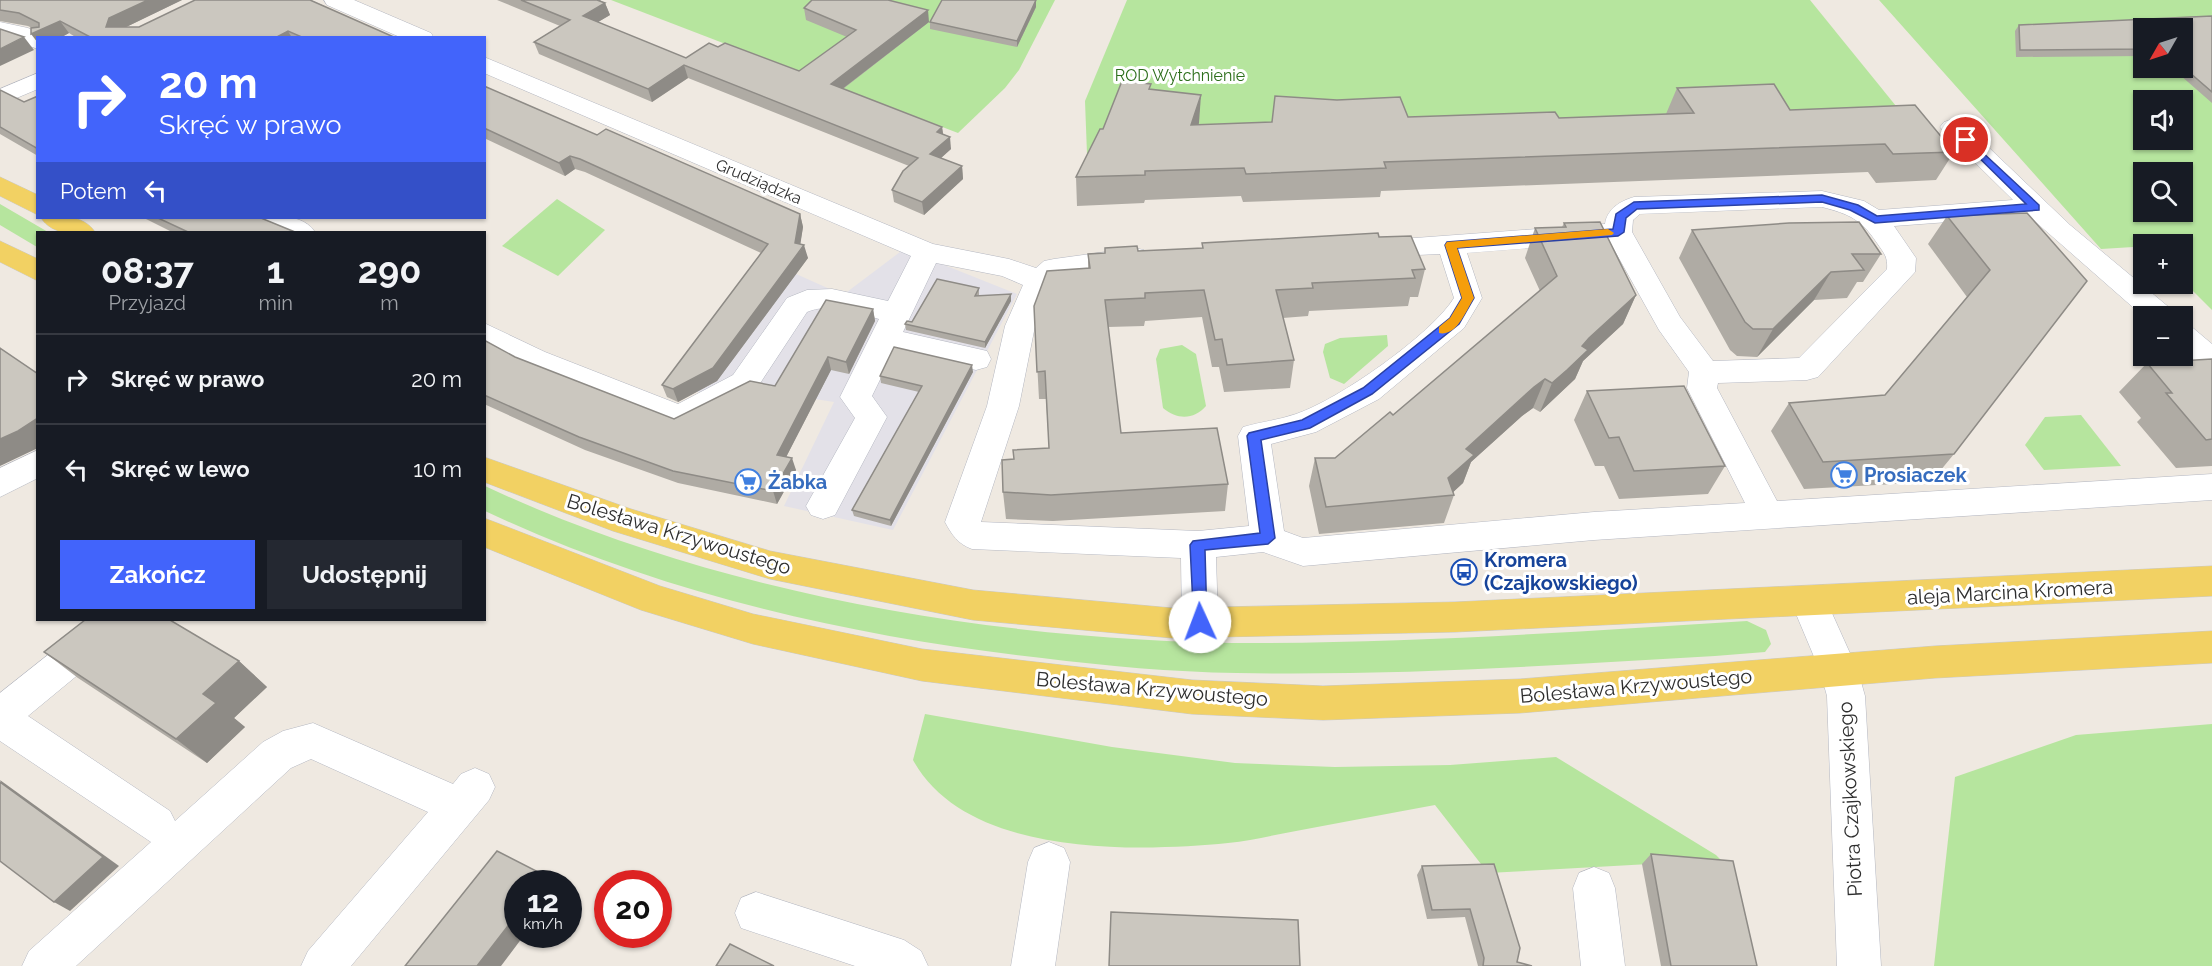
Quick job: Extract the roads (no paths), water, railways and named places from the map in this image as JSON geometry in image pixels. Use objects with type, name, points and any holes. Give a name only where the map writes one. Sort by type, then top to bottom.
[{"type":"main road","points":[[0,185],[36,206]]},
{"type":"main road","points":[[57,219],[79,231]]},
{"type":"main road","points":[[0,250],[36,271]]},
{"type":"main road","name":"Bolesława Krzywoustego","points":[[486,470],[625,521],[770,565],[973,605],[1172,624],[1455,617],[1699,604],[1809,602]]},
{"type":"main road","name":"Bolesława Krzywoustego","points":[[486,533],[654,599],[753,629],[922,665],[1192,697],[1323,703],[1520,696],[1839,671]]},
{"type":"main road","name":"aleja Marcina Kromera","points":[[1809,602],[2212,581]]},
{"type":"main road","points":[[1839,671],[1935,662],[2212,647]]},
{"type":"street","points":[[335,0],[418,36]]},
{"type":"street","points":[[0,29],[20,33],[36,41]]},
{"type":"street","name":"Grudziądzka","points":[[486,65],[927,252],[1033,278]]},
{"type":"street","points":[[0,99],[36,81]]},
{"type":"street","points":[[1953,127],[2036,207],[2150,306]]},
{"type":"street","points":[[1704,372],[1807,369],[1901,272],[1902,258],[1875,219],[1854,207],[1822,199],[1634,206],[1620,216],[1618,232],[1669,323],[1696,357],[1704,372],[1702,388],[1767,514]]},
{"type":"street","points":[[1875,219],[2036,207]]},
{"type":"street","points":[[275,219],[299,231]]},
{"type":"street","points":[[1339,249],[1451,245],[1618,232]]},
{"type":"street","points":[[1268,538],[1254,436],[1305,424],[1368,391],[1454,321],[1468,298],[1451,245]]},
{"type":"street","points":[[823,506],[871,417],[856,397],[927,252]]},
{"type":"street","points":[[1167,256],[1132,257],[1054,268],[1033,278],[1003,406],[962,522],[972,535],[1198,545],[1268,538],[1282,547],[1303,552],[1594,526],[2212,487]]},
{"type":"street","points":[[486,334],[534,360],[680,417],[744,383],[797,305],[806,299],[822,297],[889,326],[976,359]]},
{"type":"street","points":[[2193,344],[2212,360]]},
{"type":"street","points":[[0,484],[36,463]]},
{"type":"street","points":[[1198,545],[1200,622]]},
{"type":"street","name":"Piotra Czajkowskiego","points":[[1809,602],[1839,671],[1846,696],[1859,966]]},
{"type":"street","points":[[117,621],[0,717],[156,825]]},
{"type":"street","points":[[44,966],[277,755],[297,744],[313,741],[467,796],[324,966]]},
{"type":"street","points":[[1034,966],[1048,862]]},
{"type":"street","points":[[1594,888],[1603,966]]},
{"type":"street","points":[[756,913],[890,955],[906,966]]},
{"type":"place","name":"Prosiaczek","points":[[1844,475]]},
{"type":"place","name":"Żabka","points":[[748,482]]},
{"type":"place","name":"Kromera (Czajkowskiego)","points":[[1464,572]]},
{"type":"park label","name":"ROD Wytchnienie","points":[[1180,75]]}]
